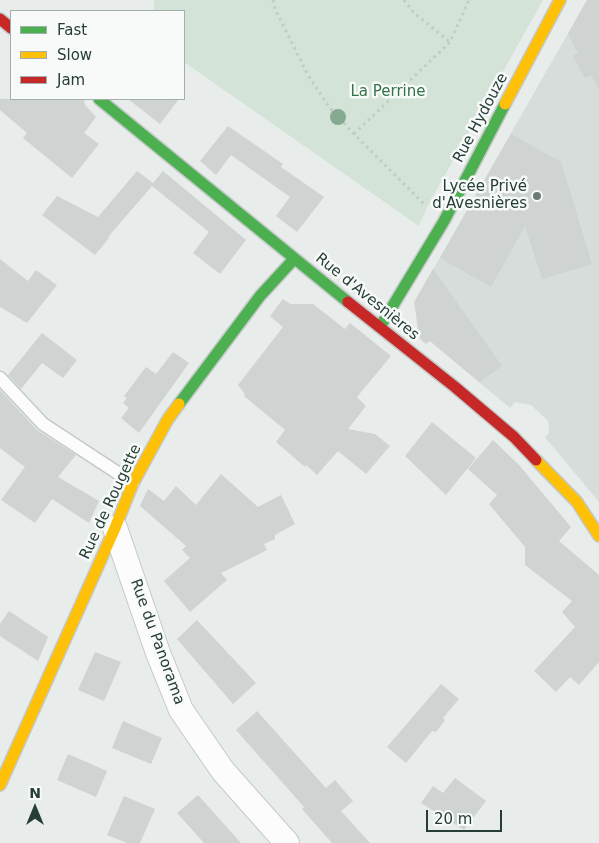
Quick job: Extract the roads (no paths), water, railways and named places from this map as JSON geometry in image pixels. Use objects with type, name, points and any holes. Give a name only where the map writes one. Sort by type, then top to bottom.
[{"type":"street","name":"Rue Hydouze","points":[[380,327],[444,220],[560,0]]},
{"type":"street","points":[[0,19],[10,27]]},
{"type":"street","name":"Rue d'Avesnières","points":[[100,100],[294,259],[455,387],[514,437],[577,502],[599,536]]},
{"type":"street","name":"Rue de Rougette","points":[[0,785],[115,528],[132,484],[168,419],[260,296],[294,259]]},
{"type":"street","name":"Rue du Panorama","points":[[115,528],[158,654],[181,710],[223,771],[287,843]]},
{"type":"lane","points":[[0,378],[43,424],[132,484]]},
{"type":"place","name":"Lycée Privé d'Avesnières","points":[[537,196]]},
{"type":"park label","name":"La Perrine","points":[[388,92]]}]
